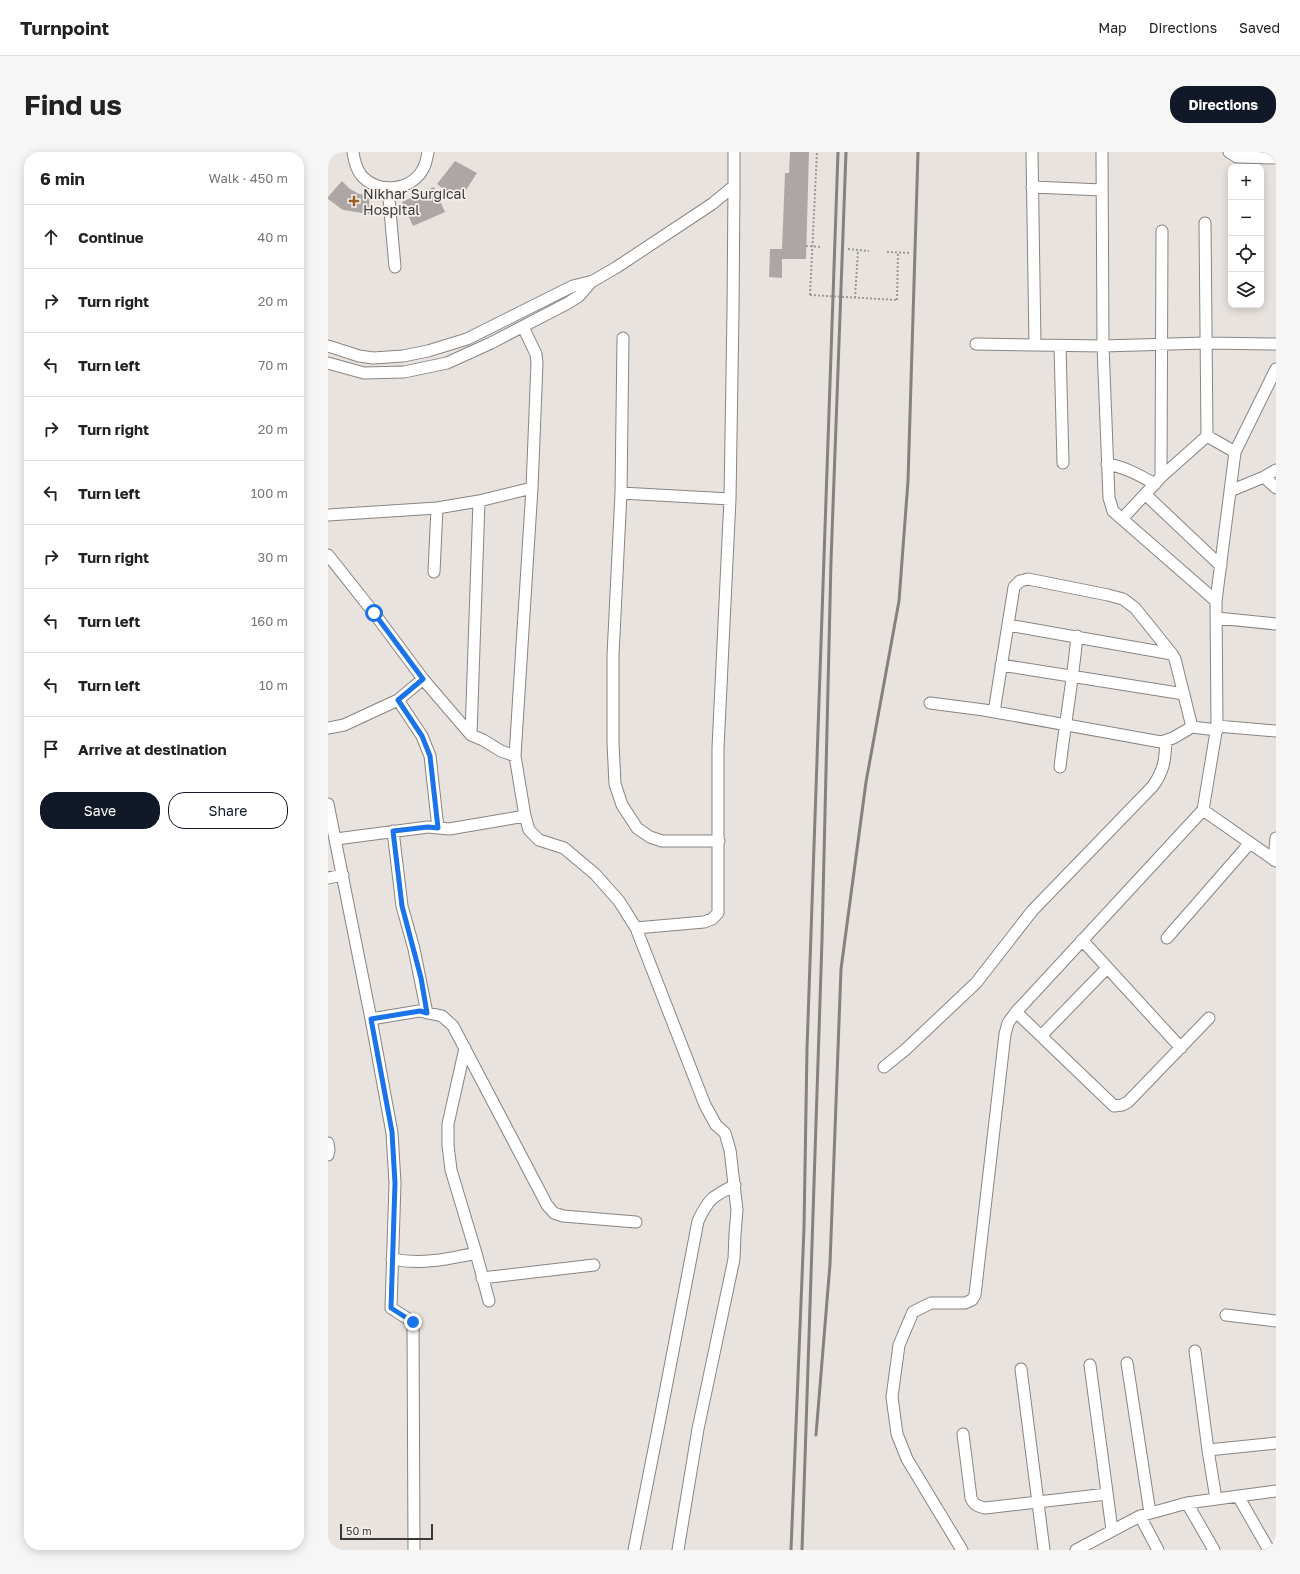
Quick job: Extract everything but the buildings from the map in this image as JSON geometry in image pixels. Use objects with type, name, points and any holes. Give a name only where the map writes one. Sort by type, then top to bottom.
[{"type":"street","points":[[353,152],[354,163],[361,175],[373,185],[388,188],[402,186],[415,179],[424,167],[428,152]]},
{"type":"street","points":[[636,928],[704,922],[712,919],[718,913],[718,748],[730,499],[734,311],[734,152]]},
{"type":"street","points":[[1032,152],[1036,345]]},
{"type":"street","points":[[1102,152],[1103,346],[1107,464],[1110,504],[1113,511],[1216,601]]},
{"type":"street","points":[[1229,152],[1237,157],[1276,158]]},
{"type":"street","points":[[328,346],[359,356],[373,358],[403,356],[428,351],[467,339],[573,286],[593,281],[617,267],[712,204],[734,186]]},
{"type":"street","points":[[1032,187],[1102,190]]},
{"type":"street","points":[[388,188],[395,267]]},
{"type":"street","points":[[1122,519],[1158,480],[1207,436],[1205,223]]},
{"type":"street","points":[[1158,480],[1162,231]]},
{"type":"street","points":[[328,363],[364,373],[404,372],[447,363],[568,304],[579,296],[593,281]]},
{"type":"street","points":[[523,327],[536,354],[538,363],[532,488],[515,756],[524,816],[529,830],[539,840],[564,848],[595,874],[619,901],[636,928],[668,1012],[688,1058],[705,1105],[716,1125],[725,1133],[730,1150],[735,1185],[737,1210],[734,1259],[698,1428],[678,1550]]},
{"type":"street","points":[[623,338],[621,493],[613,655],[613,743],[615,784],[622,805],[637,828],[650,837],[662,841],[719,841]]},
{"type":"street","points":[[976,344],[1060,346],[1206,343],[1276,344]]},
{"type":"street","points":[[1060,346],[1063,462]]},
{"type":"street","points":[[962,1550],[907,1459],[897,1434],[892,1397],[899,1345],[913,1312],[931,1303],[964,1303],[972,1300],[975,1295],[1005,1034],[1008,1023],[1016,1012],[1203,810],[1217,728],[1216,601],[1235,452],[1276,369]]},
{"type":"street","points":[[1207,436],[1235,452]]},
{"type":"street","points":[[1107,464],[1131,470],[1158,480]]},
{"type":"street","points":[[1230,491],[1264,477],[1276,470]]},
{"type":"street","points":[[1264,477],[1276,488]]},
{"type":"street","points":[[328,514],[437,508],[479,501],[532,488]]},
{"type":"street","points":[[621,493],[730,499]]},
{"type":"street","points":[[1145,494],[1221,566]]},
{"type":"street","points":[[470,735],[479,501]]},
{"type":"street","points":[[434,572],[437,508]]},
{"type":"street","points":[[328,555],[374,613],[423,679],[470,735],[484,740],[501,751],[515,756]]},
{"type":"street","points":[[994,712],[1014,587],[1020,581],[1028,579],[1124,599],[1135,608],[1175,659],[1192,727]]},
{"type":"street","points":[[1217,618],[1276,624]]},
{"type":"street","points":[[1008,625],[1172,654]]},
{"type":"street","points":[[1060,767],[1077,636]]},
{"type":"street","points":[[1001,665],[1184,694]]},
{"type":"street","points":[[328,728],[344,725],[398,700],[423,679]]},
{"type":"street","points":[[398,700],[422,736],[430,756],[438,828]]},
{"type":"street","points":[[930,703],[994,712],[1161,742],[1166,741],[1192,727],[1276,730]]},
{"type":"street","points":[[884,1067],[906,1050],[976,984],[1032,911],[1153,786],[1161,775],[1164,765],[1166,741]]},
{"type":"street","points":[[328,804],[392,1132],[395,1183],[391,1308],[413,1322],[414,1550]]},
{"type":"street","points":[[1203,810],[1275,861]]},
{"type":"street","points":[[336,839],[428,827],[449,829],[524,816]]},
{"type":"street","points":[[393,831],[402,906],[421,978],[427,1013]]},
{"type":"street","points":[[1275,861],[1276,838]]},
{"type":"street","points":[[1167,938],[1250,843]]},
{"type":"street","points":[[328,878],[343,875]]},
{"type":"street","points":[[1082,940],[1181,1048]]},
{"type":"street","points":[[1041,1036],[1107,968]]},
{"type":"street","points":[[371,1019],[420,1011],[442,1016],[453,1026],[547,1204],[554,1212],[563,1216],[636,1222]]},
{"type":"street","points":[[1016,1012],[1114,1106],[1122,1105],[1128,1102],[1209,1018]]},
{"type":"street","points":[[465,1048],[448,1124],[448,1145],[451,1170],[476,1253],[488,1301]]},
{"type":"street","points":[[328,1143],[328,1155]]},
{"type":"street","points":[[634,1550],[698,1222],[704,1207],[713,1196],[735,1185]]},
{"type":"street","points":[[392,1259],[432,1262],[476,1253]]},
{"type":"street","points":[[482,1278],[594,1265]]},
{"type":"street","points":[[1226,1315],[1276,1321]]},
{"type":"street","points":[[1195,1351],[1216,1499]]},
{"type":"street","points":[[1127,1363],[1145,1514],[1158,1550]]},
{"type":"street","points":[[1090,1365],[1112,1530]]},
{"type":"street","points":[[1021,1369],[1044,1550]]},
{"type":"street","points":[[963,1434],[971,1498],[976,1506],[985,1508],[1107,1494]]},
{"type":"street","points":[[1208,1450],[1276,1443]]},
{"type":"street","points":[[1076,1550],[1090,1547],[1112,1530],[1145,1514],[1187,1503],[1276,1491]]},
{"type":"street","points":[[1238,1496],[1269,1550]]},
{"type":"street","points":[[1187,1503],[1214,1550]]},
{"type":"path","points":[[818,152],[810,295],[897,300],[898,252]]},
{"type":"path","points":[[806,246],[822,247]]},
{"type":"path","points":[[848,249],[869,251]]},
{"type":"path","points":[[855,298],[858,250]]},
{"type":"path","points":[[886,252],[910,253]]},
{"type":"railway","points":[[791,1550],[804,1228],[807,1049],[838,152]]},
{"type":"railway","points":[[802,1550],[822,940],[831,561],[846,152]]},
{"type":"railway","points":[[816,1435],[830,1264],[841,969],[866,782],[899,601],[908,481],[918,152]]},
{"type":"place","name":"Nikhar Surgical Hospital","points":[[354,201]]},
{"type":"route","points":[[374,613],[423,679],[398,700],[422,736],[430,756],[438,828],[428,827],[393,831],[402,906],[421,978],[427,1013],[420,1011],[371,1019],[392,1132],[395,1183],[391,1308],[413,1322]]}]
